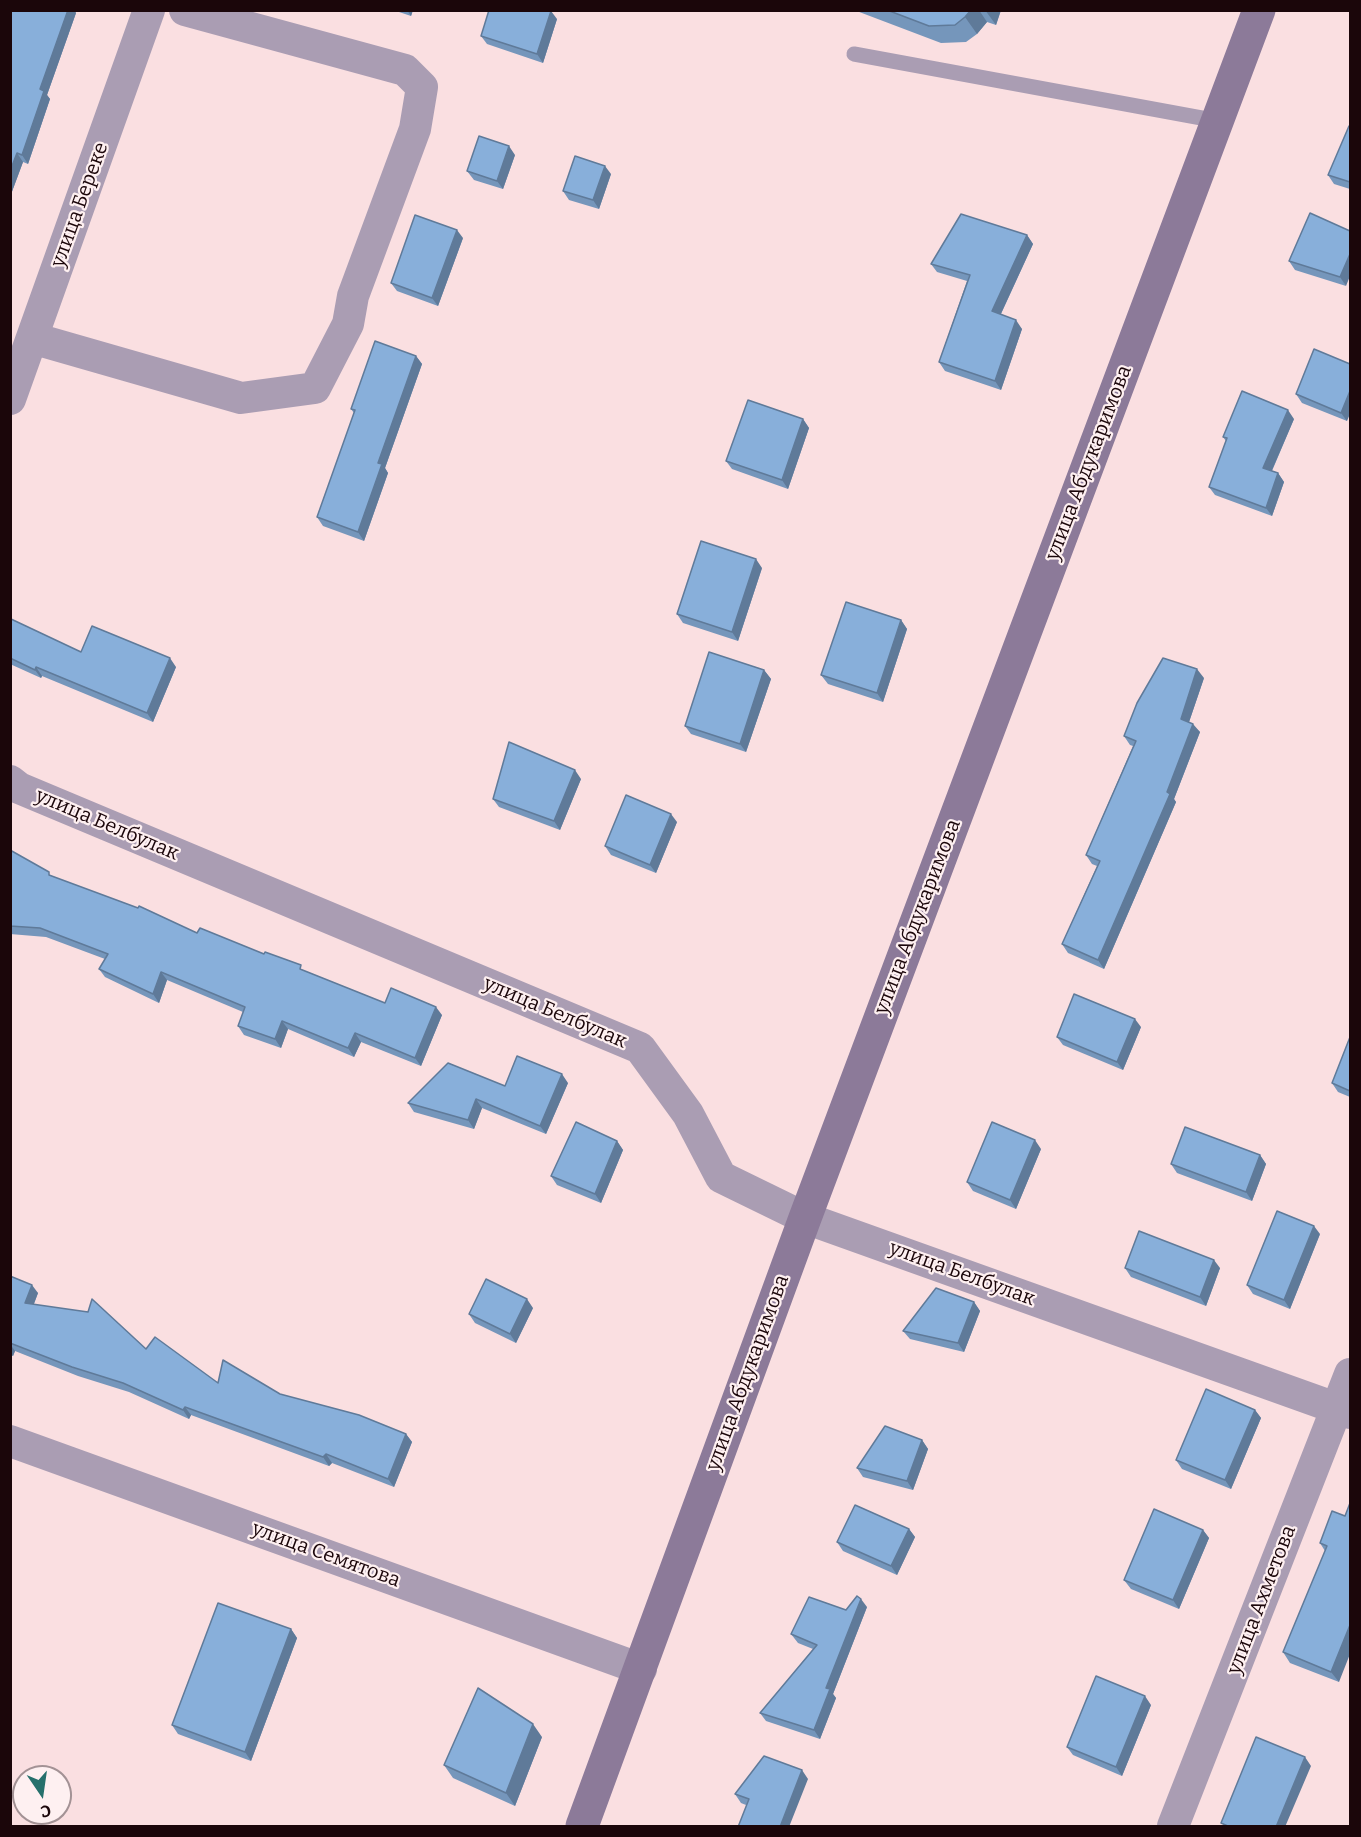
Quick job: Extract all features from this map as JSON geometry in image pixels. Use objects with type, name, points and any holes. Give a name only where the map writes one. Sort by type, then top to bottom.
[{"type":"main road","name":"улица Абдукаримова","points":[[582,1827],[805,1218],[1259,10]]},
{"type":"street","name":"улица Береке","points":[[10,399],[149,10]]},
{"type":"street","points":[[32,338],[241,398],[315,388],[348,324],[352,296],[415,129],[422,87],[405,70],[185,10]]},
{"type":"street","name":"улица Белбулак","points":[[10,781],[30,793],[640,1048],[688,1114],[721,1177],[805,1218],[1344,1410]]},
{"type":"street","name":"улица Ахметова","points":[[1173,1827],[1344,1410],[1350,1374]]},
{"type":"street","name":"улица Семятова","points":[[10,1441],[640,1669]]},
{"type":"lane","points":[[854,54],[1218,122]]},
{"type":"building","points":[[10,10],[68,10],[40,89],[44,91],[22,155],[17,153],[10,171]]},
{"type":"building","points":[[489,10],[551,11],[537,54],[481,36]]},
{"type":"building","points":[[887,10],[971,10],[955,25],[929,26]]},
{"type":"building","points":[[1350,127],[1350,182],[1328,175]]},
{"type":"building","points":[[479,136],[509,146],[497,181],[467,171]]},
{"type":"building","points":[[575,156],[605,166],[593,200],[563,191]]},
{"type":"building","points":[[1310,213],[1350,231],[1350,254],[1340,277],[1289,261]]},
{"type":"building","points":[[961,214],[1027,235],[992,311],[1016,320],[995,381],[939,362],[970,275],[931,264]]},
{"type":"building","points":[[415,215],[457,230],[432,298],[391,283]]},
{"type":"building","points":[[375,341],[416,356],[378,463],[382,464],[358,532],[317,517],[355,410],[351,409]]},
{"type":"building","points":[[1314,349],[1350,364],[1350,391],[1341,413],[1296,394]]},
{"type":"building","points":[[1242,391],[1288,410],[1263,468],[1278,473],[1266,508],[1209,487],[1227,438],[1223,437]]},
{"type":"building","points":[[748,400],[803,419],[782,480],[726,461]]},
{"type":"building","points":[[701,541],[756,559],[732,632],[677,614]]},
{"type":"building","points":[[846,602],[901,620],[877,693],[821,675]]},
{"type":"building","points":[[11,619],[81,652],[92,626],[170,658],[147,713],[36,667],[35,670],[10,658]]},
{"type":"building","points":[[709,652],[764,670],[740,744],[685,726]]},
{"type":"building","points":[[1163,658],[1197,669],[1181,719],[1193,724],[1167,792],[1170,794],[1098,960],[1062,944],[1100,861],[1086,855],[1136,741],[1124,736],[1137,703]]},
{"type":"building","points":[[509,742],[575,770],[554,821],[493,799]]},
{"type":"building","points":[[626,795],[671,814],[650,865],[605,846]]},
{"type":"building","points":[[10,850],[49,872],[49,875],[138,908],[139,906],[197,933],[200,928],[264,954],[265,952],[301,965],[300,969],[385,1003],[391,988],[436,1007],[415,1058],[355,1033],[348,1048],[282,1021],[275,1039],[238,1026],[245,1007],[161,972],[153,994],[99,969],[108,954],[40,928],[10,926]]},
{"type":"building","points":[[1074,994],[1135,1019],[1117,1062],[1057,1037]]},
{"type":"building","points":[[1350,1037],[1350,1091],[1332,1083]]},
{"type":"building","points":[[517,1056],[562,1074],[540,1126],[476,1099],[468,1120],[408,1103],[448,1063],[505,1086]]},
{"type":"building","points":[[576,1122],[617,1141],[595,1194],[551,1176]]},
{"type":"building","points":[[992,1122],[1035,1140],[1010,1200],[967,1182]]},
{"type":"building","points":[[1185,1127],[1260,1155],[1246,1192],[1171,1164]]},
{"type":"building","points":[[1277,1211],[1314,1226],[1284,1300],[1247,1285]]},
{"type":"building","points":[[1139,1231],[1214,1260],[1200,1297],[1125,1268]]},
{"type":"building","points":[[10,1276],[32,1285],[25,1303],[88,1312],[92,1299],[146,1349],[155,1337],[218,1383],[223,1360],[280,1394],[359,1415],[406,1434],[388,1479],[326,1454],[323,1457],[185,1407],[183,1410],[123,1383],[72,1367],[10,1343]]},
{"type":"building","points":[[486,1279],[527,1299],[510,1334],[469,1314]]},
{"type":"building","points":[[936,1288],[974,1302],[958,1343],[903,1331]]},
{"type":"building","points":[[1206,1389],[1255,1410],[1225,1480],[1176,1460]]},
{"type":"building","points":[[885,1426],[922,1440],[907,1481],[857,1468]]},
{"type":"building","points":[[1350,1503],[1350,1625],[1331,1672],[1283,1652],[1327,1546],[1320,1543],[1332,1511],[1345,1516]]},
{"type":"building","points":[[855,1505],[909,1529],[891,1566],[837,1542]]},
{"type":"building","points":[[1154,1509],[1203,1530],[1173,1600],[1124,1580]]},
{"type":"building","points":[[857,1596],[861,1599],[826,1688],[830,1689],[814,1730],[760,1713],[817,1645],[791,1634],[809,1597],[846,1610]]},
{"type":"building","points":[[218,1603],[291,1629],[245,1752],[172,1725]]},
{"type":"building","points":[[1096,1676],[1145,1696],[1116,1767],[1067,1747]]},
{"type":"building","points":[[478,1688],[533,1724],[506,1793],[444,1765]]},
{"type":"building","points":[[1256,1737],[1305,1757],[1276,1827],[1230,1827],[1221,1823]]},
{"type":"building","points":[[764,1756],[802,1770],[780,1827],[738,1827],[749,1799],[735,1794]]}]
